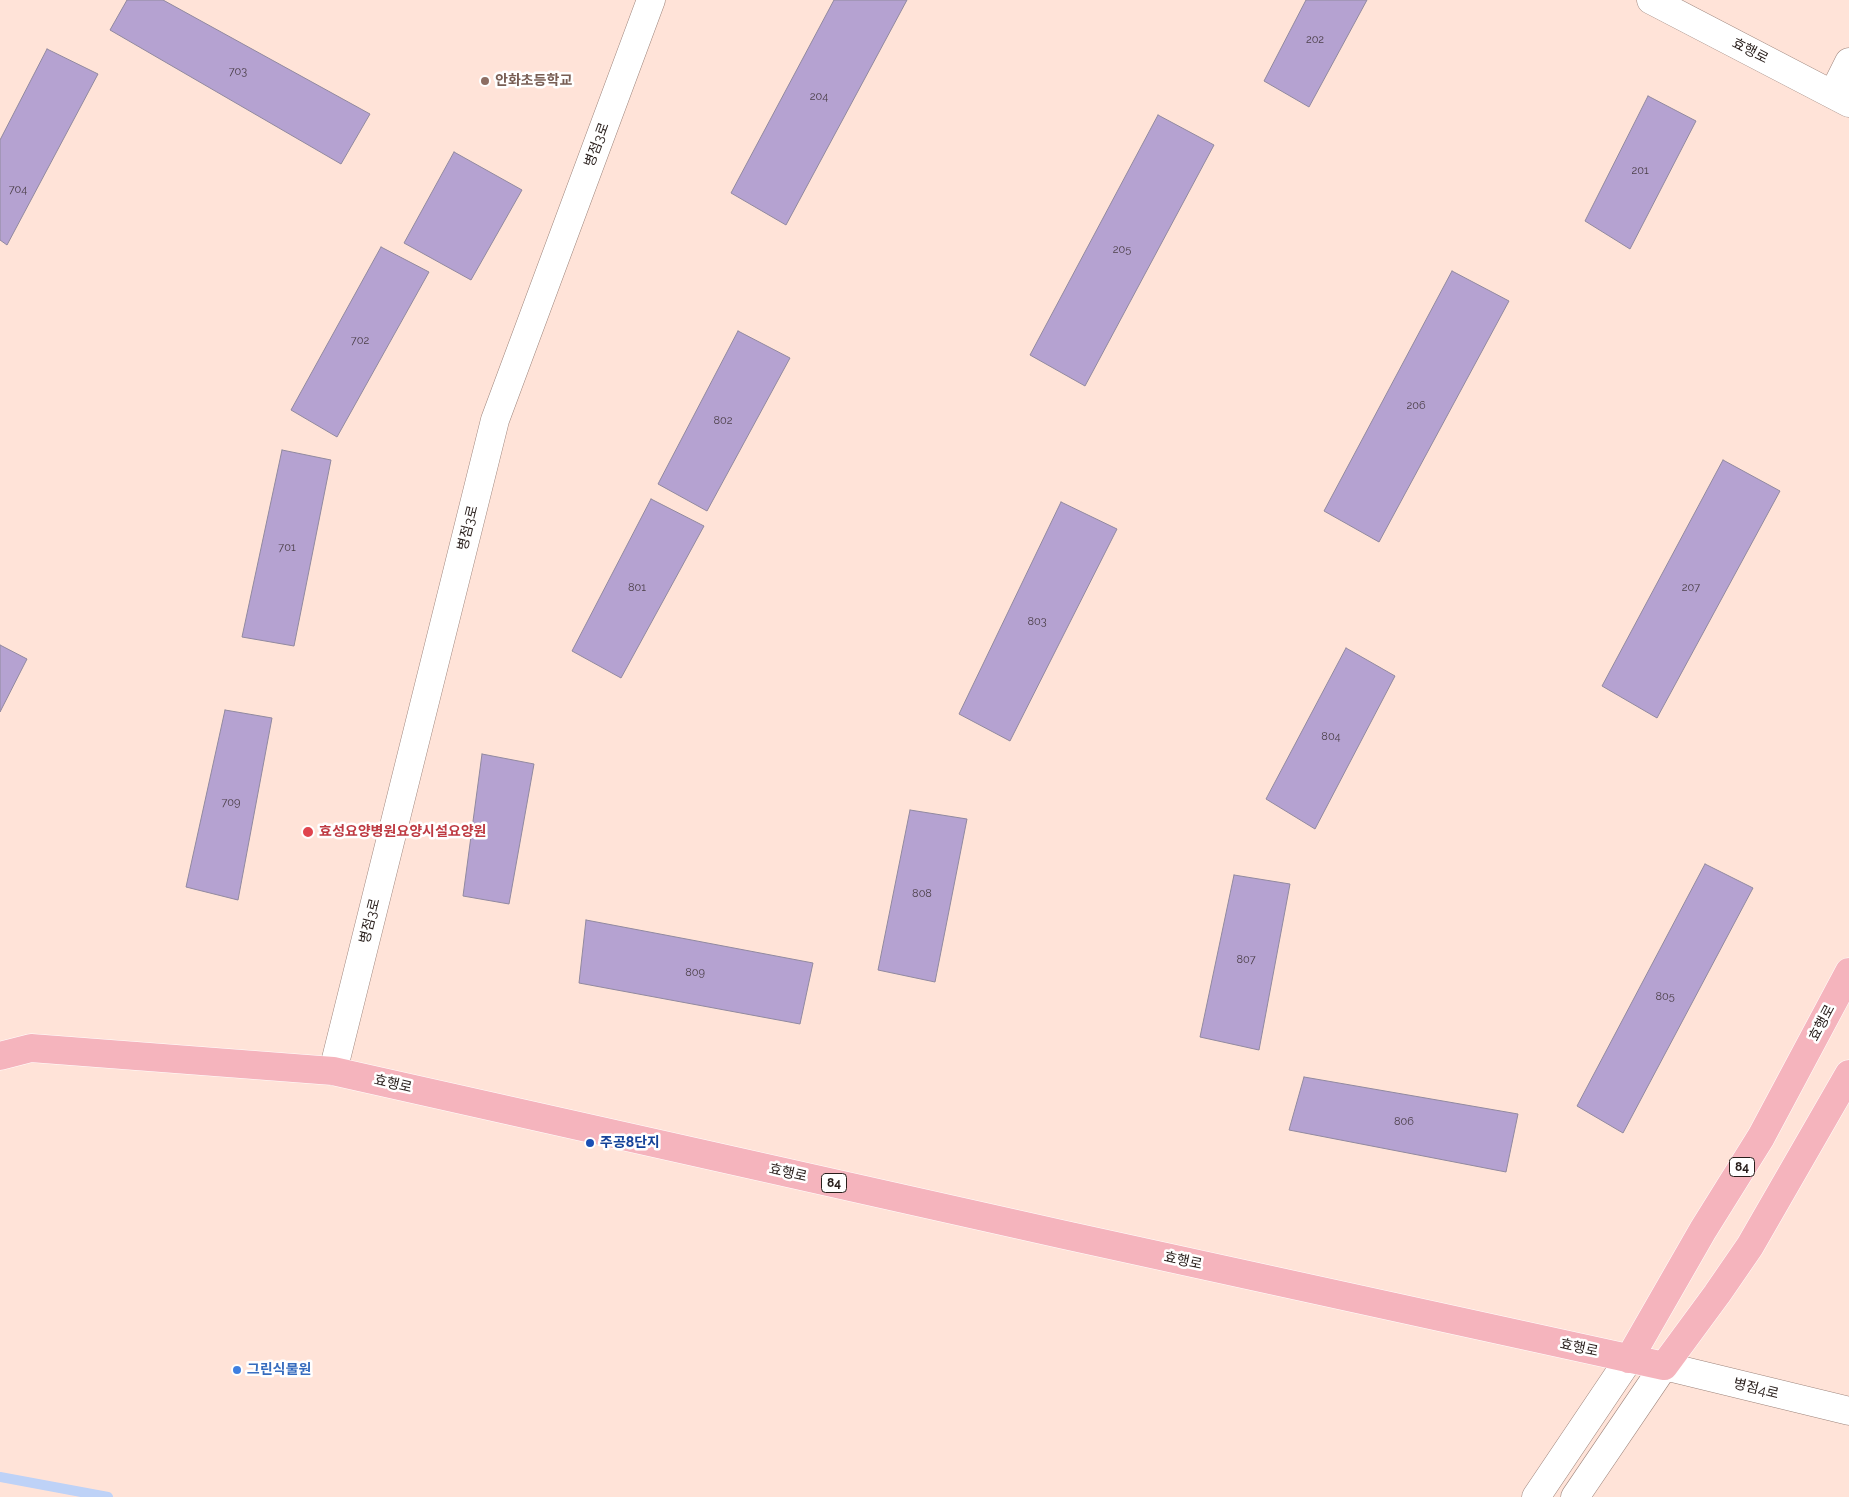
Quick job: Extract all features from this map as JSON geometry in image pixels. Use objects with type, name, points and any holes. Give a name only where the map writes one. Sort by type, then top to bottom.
[{"type":"main road","name":"효행로","points":[[1629,1359],[1703,1230],[1761,1137],[1849,972]]},
{"type":"main road","name":"효행로","points":[[0,1056],[31,1048],[333,1071],[1065,1235],[1664,1366]]},
{"type":"main road","points":[[1664,1366],[1718,1294],[1750,1246],[1849,1074]]},
{"type":"street","name":"병점3로","points":[[333,1071],[495,420],[651,0]]},
{"type":"street","name":"효행로","points":[[1651,0],[1841,99]]},
{"type":"street","points":[[1841,99],[1849,62]]},
{"type":"street","points":[[1536,1497],[1629,1359]]},
{"type":"street","points":[[1575,1497],[1664,1366]]},
{"type":"street","name":"병점4로","points":[[1664,1366],[1849,1411]]},
{"type":"building","points":[[127,0],[163,0],[370,114],[341,164],[110,30]]},
{"type":"building","points":[[834,0],[907,0],[786,225],[731,193]]},
{"type":"building","points":[[1306,0],[1367,0],[1309,107],[1264,81]]},
{"type":"building","points":[[47,49],[98,74],[7,245],[0,240],[0,140]]},
{"type":"building","points":[[1648,96],[1696,121],[1630,249],[1585,221]]},
{"type":"building","points":[[1158,115],[1214,145],[1085,386],[1030,355]]},
{"type":"building","points":[[454,152],[522,190],[471,280],[404,243]]},
{"type":"building","points":[[381,247],[429,272],[337,437],[291,410]]},
{"type":"building","points":[[1452,271],[1509,301],[1379,542],[1324,511]]},
{"type":"building","points":[[738,331],[790,358],[707,511],[658,484]]},
{"type":"building","points":[[282,450],[331,460],[294,646],[242,637]]},
{"type":"building","points":[[1723,460],[1780,491],[1657,718],[1602,686]]},
{"type":"building","points":[[651,499],[704,526],[621,678],[572,651]]},
{"type":"building","points":[[1061,502],[1117,529],[1010,741],[959,714]]},
{"type":"building","points":[[0,645],[27,659],[0,712]]},
{"type":"building","points":[[1346,648],[1395,676],[1315,829],[1266,799]]},
{"type":"building","points":[[225,710],[272,718],[238,900],[186,887]]},
{"type":"building","points":[[482,754],[534,764],[509,904],[463,896]]},
{"type":"building","points":[[910,810],[967,819],[935,982],[878,970]]},
{"type":"building","points":[[1705,864],[1753,888],[1623,1133],[1577,1106]]},
{"type":"building","points":[[1234,875],[1290,884],[1259,1050],[1200,1037]]},
{"type":"building","points":[[586,920],[813,963],[800,1024],[579,983]]},
{"type":"building","points":[[1304,1077],[1518,1114],[1506,1172],[1289,1130]]},
{"type":"waterway","points":[[0,1477],[108,1497]]},
{"type":"place","name":"안화초등학교","points":[[485,81]]},
{"type":"place","name":"효성요양병원요양시설요양원","points":[[308,832]]},
{"type":"place","name":"주공8단지","points":[[590,1143]]},
{"type":"place","name":"그린식물원","points":[[237,1370]]}]
